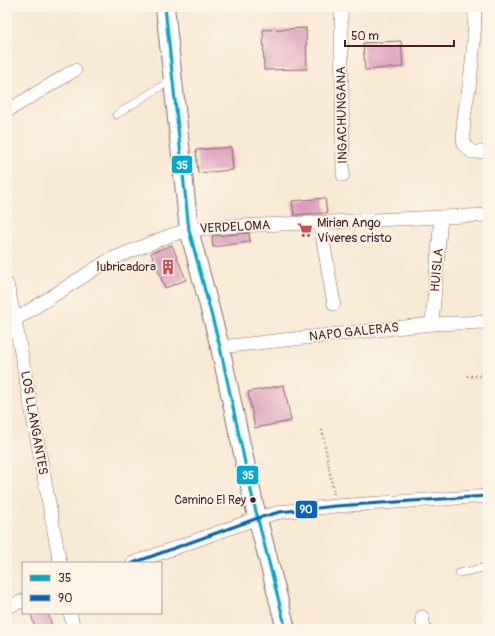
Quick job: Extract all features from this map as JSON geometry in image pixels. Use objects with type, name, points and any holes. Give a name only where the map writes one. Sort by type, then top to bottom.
[{"type":"street","points":[[165,7],[189,230],[220,347],[258,518],[286,629]]},
{"type":"street","name":"INGACHUNGANA","points":[[341,7],[343,175]]},
{"type":"street","points":[[475,7],[473,51],[462,132],[464,145],[472,152],[488,152]]},
{"type":"street","points":[[7,111],[75,70]]},
{"type":"street","name":"VERDELOMA","points":[[11,323],[109,260],[189,230],[236,226],[488,215]]},
{"type":"street","name":"HUISLA","points":[[432,324],[441,217]]},
{"type":"street","points":[[320,223],[334,304]]},
{"type":"street","name":"LOS LLANGANTES","points":[[7,284],[11,323],[60,562]]},
{"type":"street","name":"NAPO GALERAS","points":[[220,347],[432,324],[488,322]]},
{"type":"street","points":[[136,562],[258,518],[280,512],[336,506],[488,496]]},
{"type":"street","points":[[7,607],[22,602]]},
{"type":"street","points":[[70,614],[74,629]]},
{"type":"lane","points":[[116,115],[173,79]]},
{"type":"lane","points":[[459,573],[488,567]]},
{"type":"path","points":[[467,376],[488,376]]},
{"type":"path","points":[[322,430],[336,506]]},
{"type":"building","points":[[306,28],[307,69],[264,70],[263,30]]},
{"type":"building","points":[[401,41],[403,67],[365,70],[363,43]]},
{"type":"building","points":[[231,147],[233,170],[198,173],[196,150]]},
{"type":"building","points":[[325,198],[327,213],[294,215],[292,201]]},
{"type":"building","points":[[249,233],[250,242],[213,247],[212,236]]},
{"type":"building","name":"lubricadora","points":[[172,245],[186,280],[165,288],[151,253]]},
{"type":"building","points":[[284,385],[291,421],[255,428],[248,392]]},
{"type":"building","points":[[31,614],[48,614],[53,629],[35,629]]},
{"type":"transit line","name":"35","points":[[165,7],[189,230],[220,347],[253,500],[286,629]]},
{"type":"transit line","name":"90","points":[[136,562],[258,518],[280,512],[336,506],[488,496]]},
{"type":"place","name":"Mirian Ango Víveres cristo","points":[[305,230]]},
{"type":"place","name":"lubricadora","points":[[168,267]]},
{"type":"place","name":"Camino El Rey","points":[[253,500]]}]
